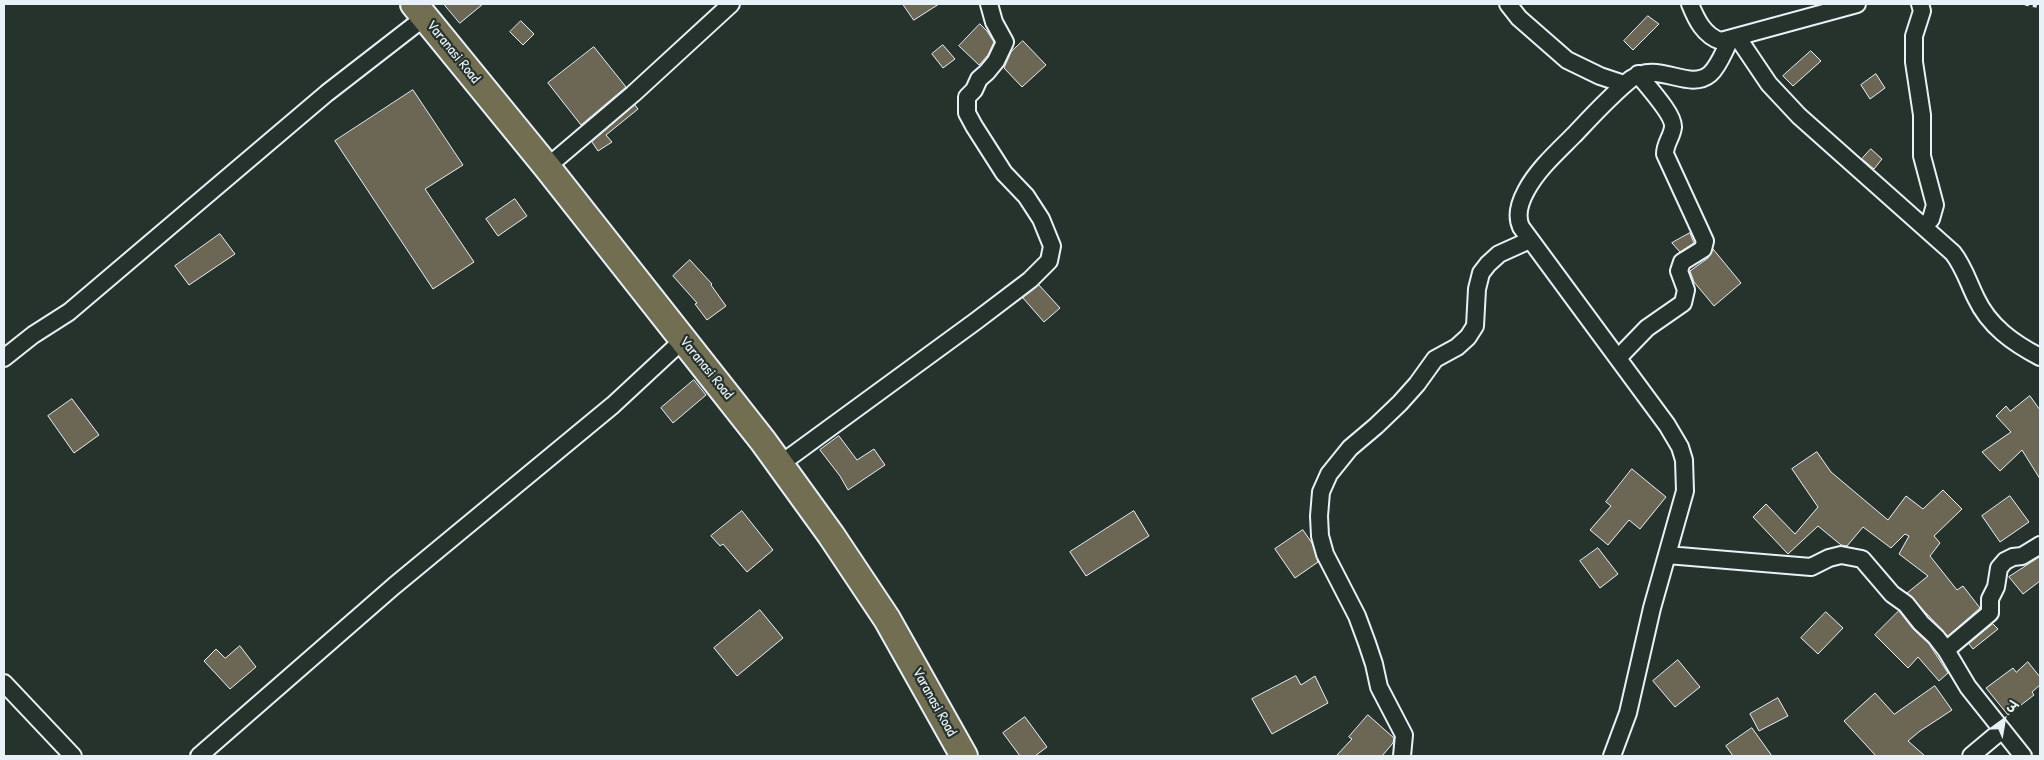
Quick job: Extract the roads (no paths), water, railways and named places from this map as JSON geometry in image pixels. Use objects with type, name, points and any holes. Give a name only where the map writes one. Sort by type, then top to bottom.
[{"type":"highway","name":"Varanasi Road","points":[[420,10],[548,167],[780,465],[831,535],[887,619],[964,756]]},
{"type":"street","points":[[548,167],[633,94],[731,4]]},
{"type":"street","points":[[780,465],[976,321],[1030,280],[1049,261],[1052,246],[1041,219],[1026,196],[1004,173],[967,113],[967,97],[974,90],[979,79],[996,61],[1005,42],[994,22],[989,4]]},
{"type":"street","points":[[1508,4],[1519,18],[1567,60],[1600,76],[1624,84]]},
{"type":"street","points":[[1690,4],[1698,21],[1707,33],[1714,39],[1721,41],[1857,4]]},
{"type":"street","points":[[1920,4],[1922,11],[1914,36],[1914,62],[1922,115],[1922,156],[1934,205],[1931,219],[1924,226]]},
{"type":"street","points":[[4,358],[33,335],[69,312],[327,93],[420,10]]},
{"type":"street","points":[[1612,756],[1628,713],[1667,555],[1685,492],[1684,460],[1680,447],[1667,426],[1518,221],[1521,201],[1527,189],[1555,155],[1624,84],[1638,74],[1653,72],[1686,79],[1703,79],[1715,68],[1734,39]]},
{"type":"street","points":[[1734,39],[1769,84],[1799,116],[1924,226],[1959,261],[1977,300],[1997,328],[2017,345],[2040,357]]},
{"type":"street","points":[[1618,358],[1647,328],[1683,303],[1686,290],[1679,271],[1682,262],[1703,249],[1705,241],[1665,154],[1665,145],[1673,130],[1673,123],[1668,113],[1638,74]]},
{"type":"street","points":[[1402,756],[1404,735],[1379,687],[1374,664],[1357,616],[1325,554],[1320,536],[1318,516],[1321,492],[1329,474],[1350,448],[1376,426],[1405,397],[1435,359],[1457,347],[1468,337],[1475,326],[1480,273],[1500,254],[1530,240]]},
{"type":"street","points":[[199,756],[394,586],[613,405],[683,340]]},
{"type":"street","points":[[1946,650],[1990,613],[1990,599],[1996,587],[2000,568],[2005,561],[2013,557],[2022,556],[2040,545]]},
{"type":"street","points":[[1667,555],[1811,567],[1828,558],[1841,555],[1862,559],[1892,594],[1906,604],[1946,650],[1968,687],[2023,756]]},
{"type":"street","points":[[4,683],[73,756]]},
{"type":"street","points":[[1971,756],[2002,730]]}]
